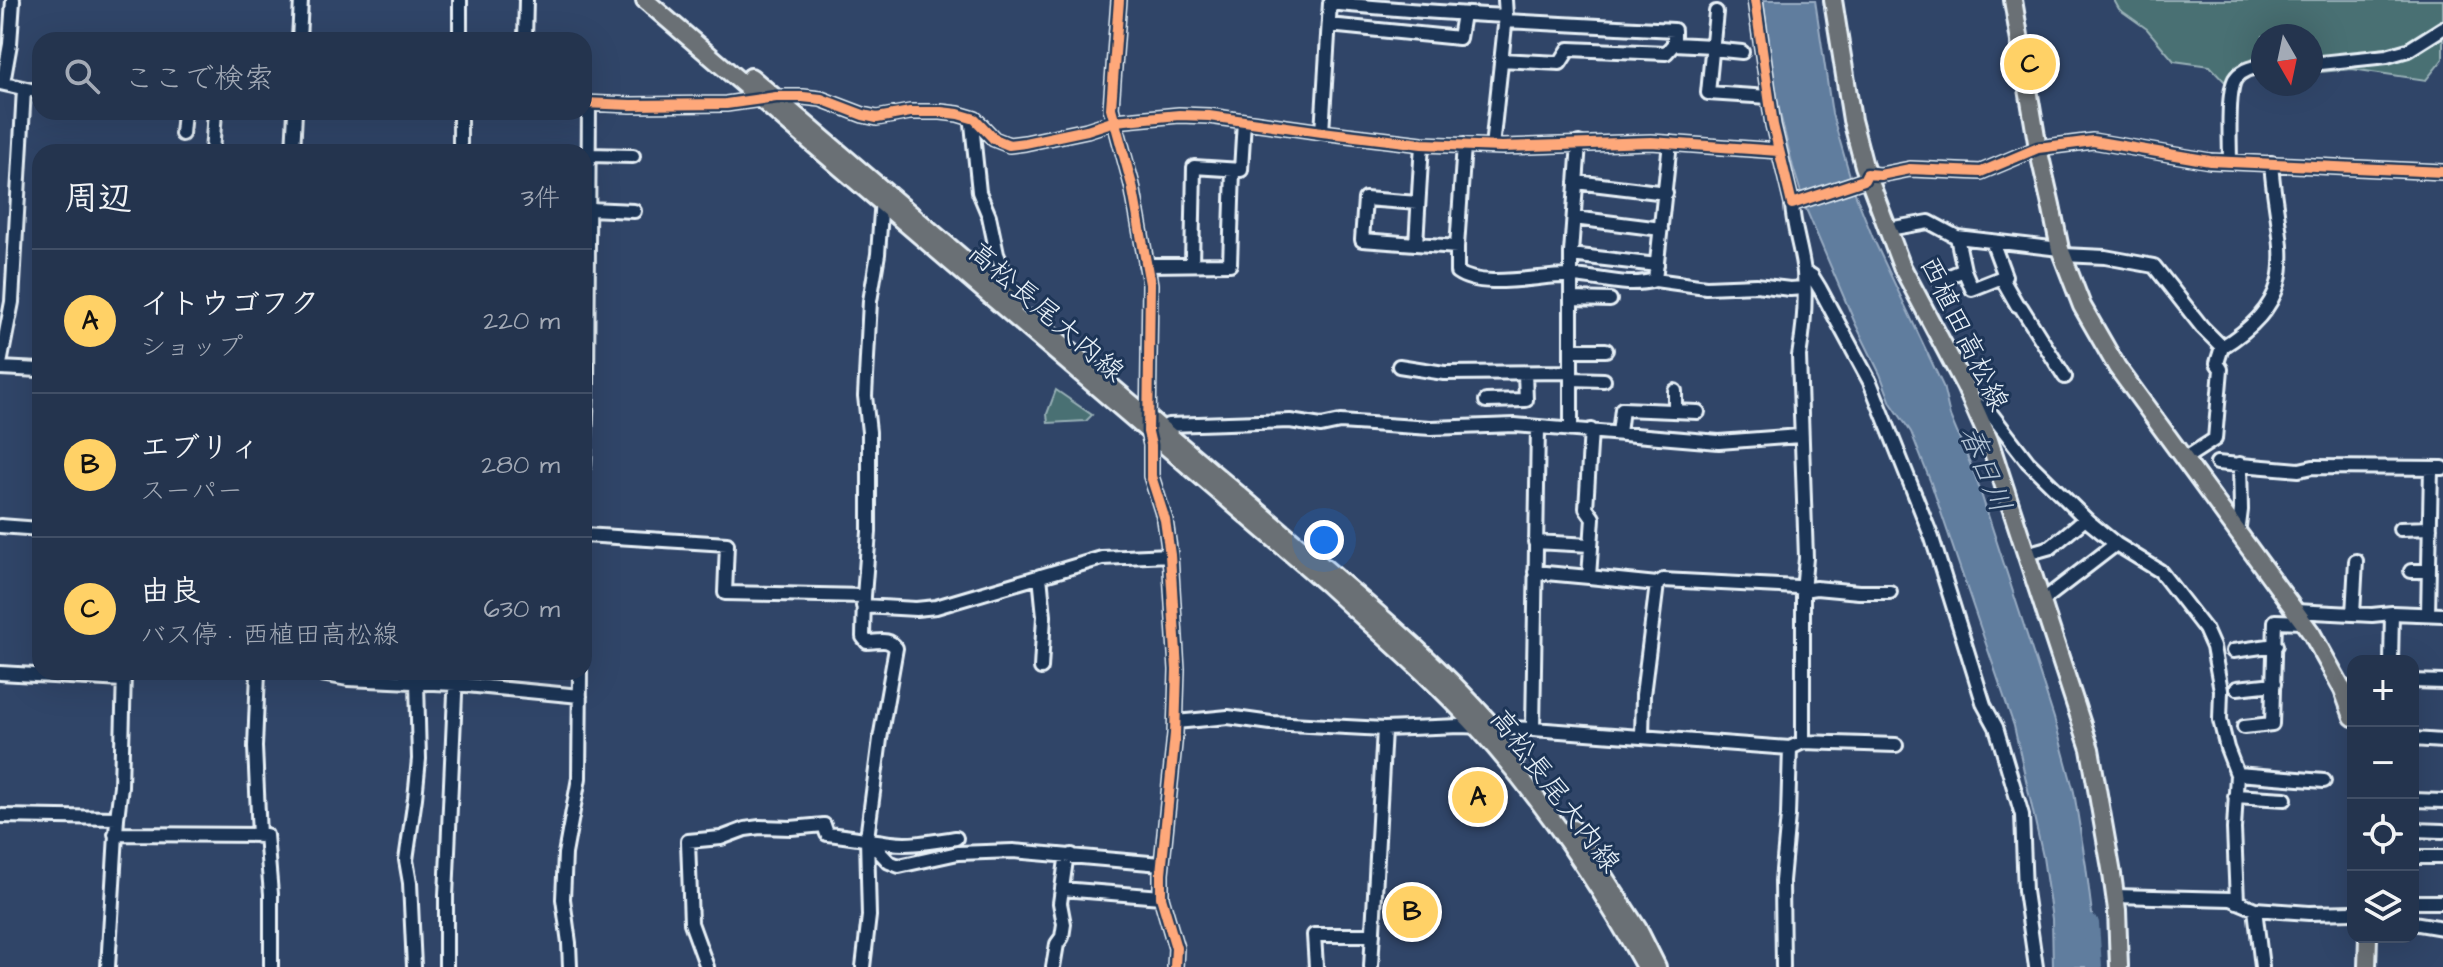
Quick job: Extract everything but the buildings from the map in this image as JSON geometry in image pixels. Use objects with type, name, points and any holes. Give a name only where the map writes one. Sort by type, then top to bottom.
[{"type":"main road","name":"高松長尾大内線","points":[[645,0],[768,98]]},
{"type":"main road","name":"高松長尾大内線","points":[[662,0],[882,197],[1153,426]]},
{"type":"main road","name":"西植田高松線","points":[[1833,0],[1861,178],[1989,440],[2090,749],[2115,896],[2119,967]]},
{"type":"main road","points":[[2013,0],[2038,148],[2062,252],[2082,306],[2117,367],[2299,617],[2333,670],[2347,703]]},
{"type":"main road","name":"高松長尾大内線","points":[[882,197],[968,262],[1008,297],[1349,597],[1409,658],[1486,727],[1571,825],[1638,929],[1657,967]]},
{"type":"main road","name":"高松長尾大内線","points":[[1486,727],[1562,832],[1645,967]]},
{"type":"main road","points":[[2367,967],[2368,943]]},
{"type":"street","points":[[13,0],[10,44],[1,83],[32,90]]},
{"type":"street","points":[[299,32],[301,0]]},
{"type":"street","points":[[460,0],[460,32]]},
{"type":"street","points":[[525,32],[526,0]]},
{"type":"street","points":[[1119,0],[1111,108],[1132,185],[1150,284],[1151,476],[1165,520],[1170,555],[1177,670],[1176,722],[1161,864],[1161,897],[1176,948],[1175,967]]},
{"type":"street","points":[[1492,147],[1505,0]]},
{"type":"street","points":[[1755,0],[1779,151],[1796,203],[1793,226],[1804,271],[1805,324],[1799,356],[1806,558],[1803,590],[1803,742]]},
{"type":"street","points":[[1322,132],[1330,2],[1674,30],[1674,44],[1666,53],[1569,49],[1560,63],[1501,60]]},
{"type":"street","points":[[1716,12],[1708,93],[1769,97]]},
{"type":"street","points":[[1329,25],[1459,38],[1463,14]]},
{"type":"street","points":[[2323,63],[2387,56],[2408,50],[2443,28]]},
{"type":"street","points":[[1674,44],[1742,52]]},
{"type":"street","points":[[2230,162],[2232,92],[2235,80],[2251,68]]},
{"type":"street","points":[[24,89],[12,302],[0,366],[32,369]]},
{"type":"street","points":[[592,103],[726,104],[768,98],[821,99],[877,118],[932,111],[975,119],[994,139],[1009,145],[1087,130],[1115,121],[1179,115],[1209,116],[1422,144],[1492,147],[1670,143],[1779,151]]},
{"type":"street","points":[[975,119],[972,124],[979,192],[989,216],[997,254],[1012,291],[1008,297]]},
{"type":"street","points":[[182,134],[183,120]]},
{"type":"street","points":[[213,144],[214,120]]},
{"type":"street","points":[[293,144],[295,120]]},
{"type":"street","points":[[460,120],[460,144]]},
{"type":"street","points":[[588,120],[589,144]]},
{"type":"street","points":[[1192,264],[1194,167],[1241,170],[1244,121]]},
{"type":"street","points":[[1796,203],[1861,178],[1910,169],[1981,172],[2038,148],[2082,142],[2103,142],[2230,162],[2443,172]]},
{"type":"street","points":[[1571,428],[1571,255],[1579,143]]},
{"type":"street","points":[[1655,280],[1670,143]]},
{"type":"street","points":[[1416,244],[1422,144]]},
{"type":"street","points":[[1464,145],[1457,272],[1467,279],[1517,280],[1571,276],[1639,285],[1655,280],[1706,287],[1756,285],[1804,288]]},
{"type":"street","points":[[592,155],[633,156]]},
{"type":"street","points":[[2184,459],[2215,439],[2221,369],[2217,363],[2222,347],[2245,333],[2264,315],[2273,300],[2283,256],[2271,163]]},
{"type":"street","points":[[1146,265],[1230,264],[1233,170]]},
{"type":"street","points":[[1576,182],[1666,193]]},
{"type":"street","points":[[863,967],[880,739],[896,648],[886,640],[865,640],[869,432],[865,396],[870,301],[878,254],[882,197]]},
{"type":"street","points":[[1418,203],[1365,199],[1362,240],[1457,247]]},
{"type":"street","points":[[592,209],[634,211]]},
{"type":"street","points":[[1574,218],[1661,229]]},
{"type":"street","points":[[1888,229],[1929,222],[1957,237],[2154,266],[2202,327],[2222,347]]},
{"type":"street","points":[[1957,237],[1964,270],[1972,289],[2005,276],[1992,241]]},
{"type":"street","points":[[968,262],[997,254]]},
{"type":"street","points":[[1571,255],[1657,265]]},
{"type":"street","points":[[1940,280],[1964,270]]},
{"type":"street","points":[[1804,271],[1812,276],[1820,289],[1870,382],[1932,538],[1984,705],[1996,727],[2022,815],[2025,891],[2036,967]]},
{"type":"street","points":[[2001,277],[2065,377]]},
{"type":"street","points":[[1571,299],[1610,300]]},
{"type":"street","points":[[1571,350],[1606,350]]},
{"type":"street","points":[[1399,366],[1444,373],[1525,373],[1604,380]]},
{"type":"street","points":[[1486,401],[1526,400],[1525,373]]},
{"type":"street","points":[[1675,391],[1675,411]]},
{"type":"street","points":[[1972,401],[1989,411],[2028,462],[2085,519],[2116,544],[2160,571],[2205,629],[2213,647],[2221,690],[2220,720],[2237,774],[2237,902]]},
{"type":"street","points":[[1619,433],[1622,409],[1698,412]]},
{"type":"street","points":[[1153,426],[1243,421],[1290,421],[1321,426],[1340,422],[1431,428],[1515,425],[1719,442],[1800,436]]},
{"type":"street","points":[[1533,729],[1538,427]]},
{"type":"street","points":[[1589,577],[1593,518],[1586,508],[1591,430]]},
{"type":"street","points":[[2217,463],[2299,470],[2313,467],[2437,468],[2429,544],[2428,614]]},
{"type":"street","points":[[2238,534],[2240,464]]},
{"type":"street","points":[[2026,554],[2051,547],[2085,519]]},
{"type":"street","points":[[0,526],[32,528]]},
{"type":"street","points":[[2400,529],[2430,528]]},
{"type":"street","points":[[592,536],[727,544],[725,593],[864,601],[916,609],[936,607],[1102,558],[1170,555]]},
{"type":"street","points":[[1535,542],[1591,545]]},
{"type":"street","points":[[2042,601],[2116,544]]},
{"type":"street","points":[[2429,544],[2443,544]]},
{"type":"street","points":[[2353,614],[2356,561]]},
{"type":"street","points":[[2411,571],[2428,571]]},
{"type":"street","points":[[1535,572],[1657,584],[1663,580],[1797,587],[1803,590],[1890,592]]},
{"type":"street","points":[[1040,576],[1044,616],[1041,668]]},
{"type":"street","points":[[1642,737],[1643,695],[1657,584]]},
{"type":"street","points":[[2391,655],[2392,613]]},
{"type":"street","points":[[2244,727],[2277,725],[2275,621],[2353,614],[2443,615]]},
{"type":"street","points":[[2233,651],[2276,645]]},
{"type":"street","points":[[0,673],[32,674]]},
{"type":"street","points":[[108,967],[115,834],[121,786],[123,680]]},
{"type":"street","points":[[258,680],[255,747],[259,836]]},
{"type":"street","points":[[371,680],[436,680]]},
{"type":"street","points":[[446,967],[446,896],[456,680]]},
{"type":"street","points":[[470,680],[580,696]]},
{"type":"street","points":[[570,967],[563,899],[565,854],[579,778],[580,680]]},
{"type":"street","points":[[2419,681],[2443,682]]},
{"type":"street","points":[[414,967],[406,860],[419,759],[417,682]]},
{"type":"street","points":[[2237,688],[2274,684]]},
{"type":"street","points":[[1176,722],[1228,717],[1271,723],[1384,729],[1533,729],[1790,748],[1803,742],[1896,745]]},
{"type":"street","points":[[1371,967],[1384,729]]},
{"type":"street","points":[[2419,739],[2443,741]]},
{"type":"street","points":[[1783,967],[1782,881],[1790,748]]},
{"type":"street","points":[[2237,774],[2324,781]]},
{"type":"street","points":[[2235,796],[2285,799]]},
{"type":"street","points":[[2419,800],[2443,801]]},
{"type":"street","points":[[0,816],[117,818]]},
{"type":"street","points":[[707,967],[691,923],[688,841],[721,838],[760,827],[824,825],[827,834],[870,841],[910,843],[956,838]]},
{"type":"street","points":[[2419,830],[2443,831]]},
{"type":"street","points":[[115,834],[266,835],[271,894],[271,967]]},
{"type":"street","points":[[870,841],[889,862],[899,866],[958,853],[992,851],[1161,864]]},
{"type":"street","points":[[1053,967],[1064,924],[1060,903],[1066,860],[1072,855]]},
{"type":"street","points":[[2419,857],[2443,857]]},
{"type":"street","points":[[1062,889],[1161,897]]},
{"type":"street","points":[[2115,896],[2231,899],[2255,909],[2347,912]]},
{"type":"street","points":[[2419,902],[2443,902]]},
{"type":"street","points":[[2255,909],[2262,967]]},
{"type":"street","points":[[2419,924],[2443,928]]},
{"type":"street","points":[[1316,967],[1314,935],[1373,935]]},
{"type":"green space","points":[[2114,0],[2443,0],[2443,59],[2426,80],[2352,69],[2323,72],[2323,24],[2251,24],[2251,65],[2233,69],[2227,84],[2210,66],[2174,61],[2147,29],[2119,9]]},
{"type":"green space","points":[[1056,390],[1092,415],[1086,421],[1048,423],[1047,414]]},
{"type":"water","points":[[1763,0],[1815,0],[1832,114],[1855,193],[1943,386],[1950,416],[1975,475],[2054,718],[2074,792],[2086,866],[2093,922],[2093,967],[2053,967],[2052,919],[2043,857],[2014,726],[1911,432],[1891,403],[1806,209],[1775,93]]},
{"type":"waterway","name":"春日川","points":[[2091,923],[2094,967]]},
{"type":"cycle path","points":[[1119,0],[1111,108],[1132,185],[1150,284],[1148,432],[1151,476],[1165,520],[1170,555],[1177,670],[1175,734],[1161,873],[1161,897],[1176,948],[1175,967]]},
{"type":"cycle path","points":[[1755,0],[1773,125],[1792,204],[1864,180],[1867,174],[1880,175],[1910,169],[1981,172],[2038,148],[2093,141],[2210,161],[2443,172]]},
{"type":"cycle path","points":[[592,103],[726,104],[776,97],[803,97],[821,99],[877,118],[910,112],[958,114],[975,119],[994,139],[1009,145],[1087,130],[1115,121],[1179,115],[1209,116],[1422,144],[1502,147],[1651,142],[1779,151]]},
{"type":"place","name":"由良","points":[[2030,64]]},
{"type":"place","name":"イトウゴフク","points":[[1478,797]]},
{"type":"place","name":"エブリィ","points":[[1412,912]]}]
